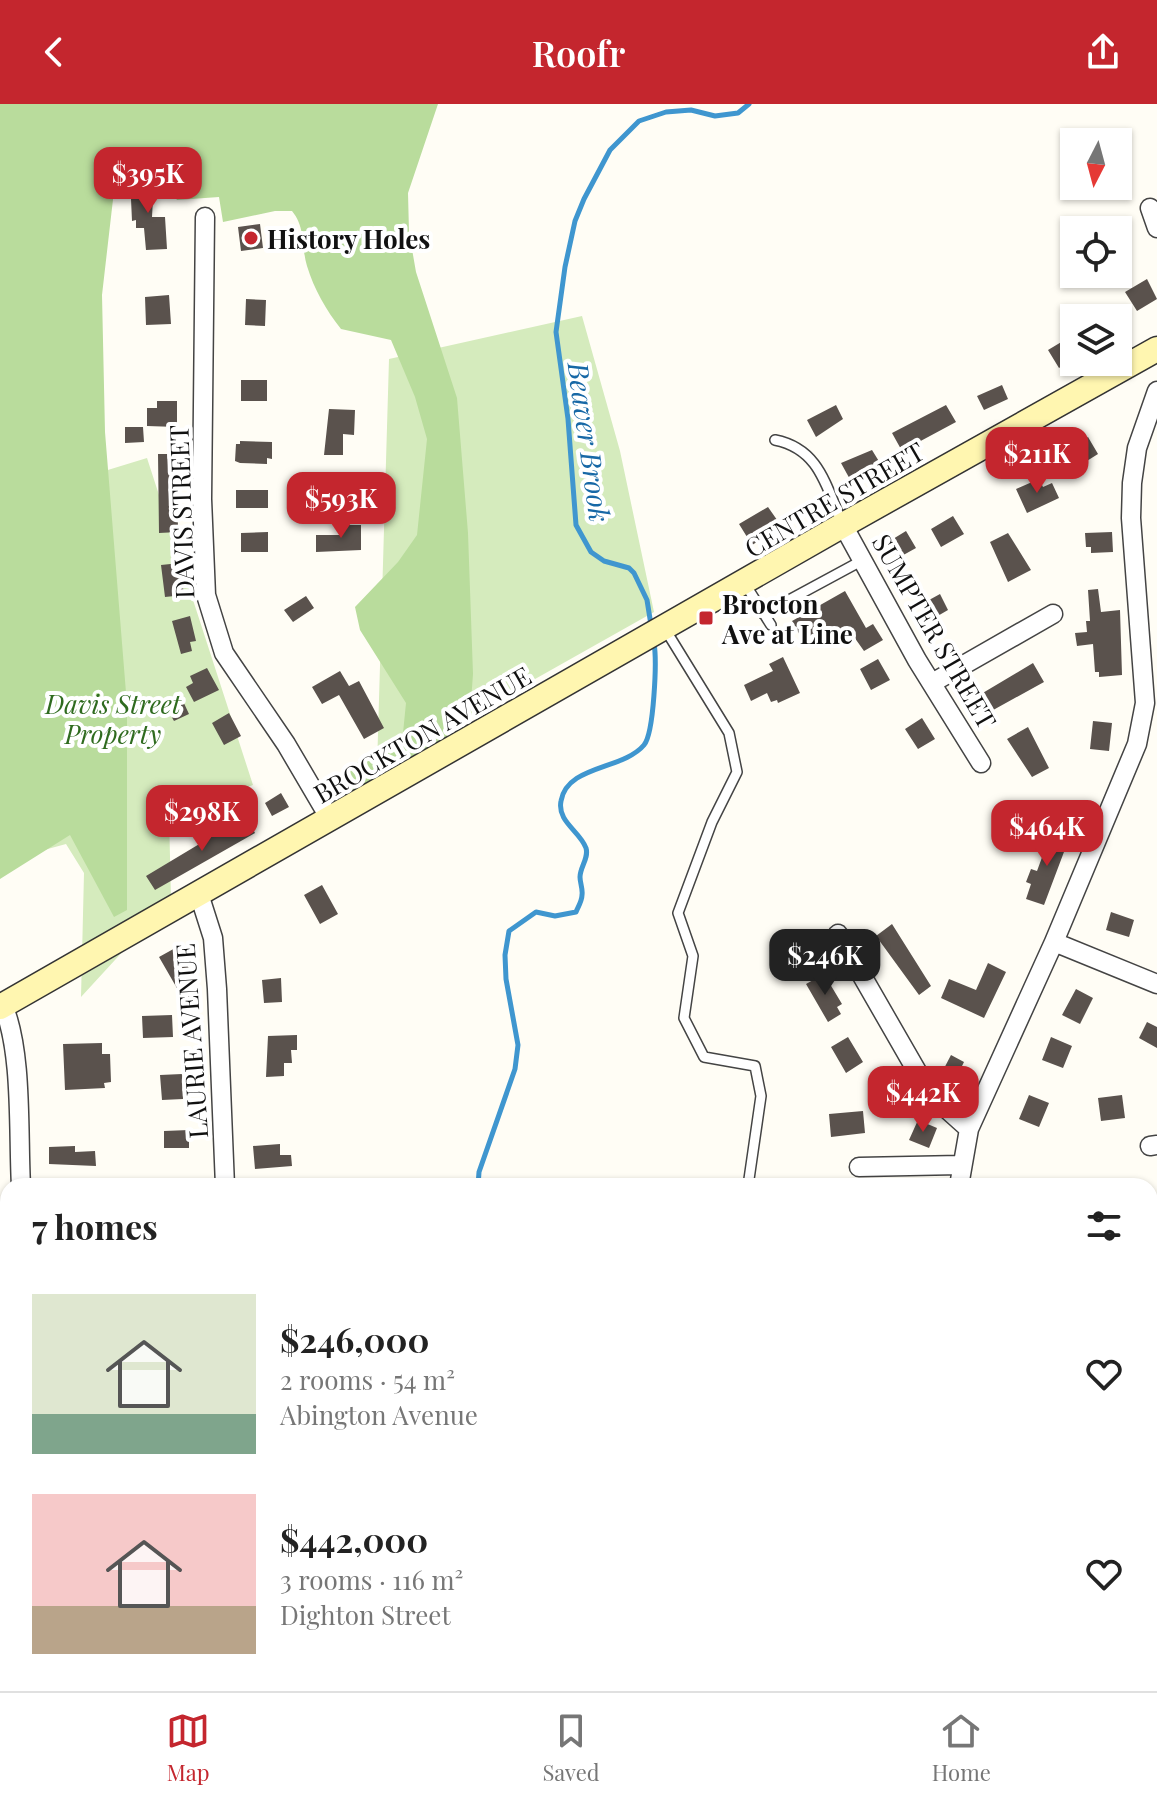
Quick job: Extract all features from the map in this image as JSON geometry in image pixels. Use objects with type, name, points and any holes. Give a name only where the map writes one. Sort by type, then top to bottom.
[{"type":"main road","name":"CENTRE STREET","points":[[657,632],[1157,349]]},
{"type":"main road","name":"BROCKTON AVENUE","points":[[1,1006],[657,632]]},
{"type":"street","points":[[1150,208],[1157,228]]},
{"type":"street","name":"DAVIS STREET","points":[[205,217],[202,499],[206,595],[224,653],[286,744],[330,819]]},
{"type":"street","points":[[959,1178],[969,1129],[1131,763],[1142,724],[1145,703],[1131,518],[1132,483],[1137,448],[1157,391]]},
{"type":"street","name":"SUMPTER STREET","points":[[843,525],[981,763]]},
{"type":"street","points":[[932,683],[1053,614]]},
{"type":"street","name":"LAURIE AVENUE","points":[[199,894],[213,938],[225,1178]]},
{"type":"street","points":[[838,934],[930,1094],[969,1129]]},
{"type":"street","points":[[1054,942],[1157,984]]},
{"type":"street","points":[[1,1006],[10,1023],[13,1047],[21,1178]]},
{"type":"street","points":[[859,1167],[960,1165]]},
{"type":"lane","points":[[775,440],[792,443],[811,457],[843,525]]},
{"type":"lane","points":[[763,614],[863,560]]},
{"type":"lane","points":[[743,582],[771,625]]},
{"type":"lane","points":[[657,632],[729,733],[737,772],[712,822],[678,913],[693,956],[684,1018],[704,1057],[755,1066],[761,1096],[749,1178]]},
{"type":"green space","points":[[0,104],[438,104],[408,193],[409,232],[416,272],[457,398],[468,533],[473,674],[470,715],[446,737],[332,803],[322,786],[403,733],[406,703],[360,630],[355,607],[398,562],[417,535],[427,439],[415,397],[391,340],[341,329],[330,314],[310,275],[301,231],[292,211],[275,211],[223,222],[219,197],[177,200],[157,180],[142,175],[115,182],[102,295],[105,432],[127,705],[127,910],[114,917],[70,835],[0,879]]},
{"type":"green space","points":[[582,316],[620,451],[654,612],[377,768],[389,359]]},
{"type":"green space","name":"Davis Street Property","points":[[147,458],[253,785],[169,815],[171,899],[81,997],[84,873],[66,844],[0,862],[0,503]]},
{"type":"building","points":[[135,179],[154,181],[152,217],[165,217],[167,249],[146,250],[144,228],[136,228],[136,220],[132,221],[131,199]]},
{"type":"building","name":"History Holes","points":[[260,224],[263,248],[241,251],[238,227]]},
{"type":"building","points":[[1147,279],[1157,299],[1137,311],[1125,292]]},
{"type":"building","points":[[169,295],[171,324],[146,325],[145,297]]},
{"type":"building","points":[[246,299],[266,300],[265,326],[245,325]]},
{"type":"building","points":[[1060,343],[1059,368],[1048,350]]},
{"type":"building","points":[[241,380],[267,380],[267,401],[241,401]]},
{"type":"building","points":[[1002,385],[1008,399],[984,410],[977,396]]},
{"type":"building","points":[[157,401],[177,401],[177,427],[147,426],[147,408],[157,408]]},
{"type":"building","points":[[836,405],[843,419],[816,437],[807,420]]},
{"type":"building","points":[[946,405],[956,422],[902,451],[892,433]]},
{"type":"building","points":[[329,409],[355,410],[354,435],[343,434],[343,455],[324,455]]},
{"type":"building","points":[[125,427],[143,427],[144,442],[125,443]]},
{"type":"building","points":[[1088,437],[1098,454],[1074,469],[1064,451]]},
{"type":"building","points":[[240,441],[272,442],[272,459],[267,458],[267,464],[235,461],[236,444]]},
{"type":"building","points":[[872,450],[880,463],[868,471],[871,476],[852,483],[841,463]]},
{"type":"building","points":[[158,454],[177,454],[178,532],[159,533]]},
{"type":"building","points":[[1039,479],[1043,487],[1052,483],[1059,498],[1027,513],[1016,489]]},
{"type":"building","points":[[236,490],[268,490],[268,508],[236,508]]},
{"type":"building","points":[[768,507],[782,527],[752,545],[739,524]]},
{"type":"building","points":[[953,516],[964,534],[941,547],[931,529]]},
{"type":"building","points":[[342,525],[361,525],[361,550],[316,552],[316,535],[342,535]]},
{"type":"building","points":[[906,531],[916,548],[898,558],[888,542]]},
{"type":"building","points":[[268,532],[268,552],[241,552],[241,533]]},
{"type":"building","points":[[1112,532],[1113,552],[1091,553],[1091,547],[1086,547],[1085,533]]},
{"type":"building","points":[[1008,533],[1031,570],[1008,582],[990,542]]},
{"type":"building","points":[[180,563],[184,595],[165,597],[161,565]]},
{"type":"building","points":[[1098,589],[1101,612],[1120,610],[1122,675],[1099,677],[1099,672],[1095,672],[1093,644],[1077,646],[1075,633],[1087,632],[1086,621],[1090,621],[1088,590]]},
{"type":"building","points":[[845,591],[866,628],[873,624],[883,640],[864,651],[847,627],[806,646],[792,621]]},
{"type":"building","points":[[940,594],[948,610],[929,621],[920,605]]},
{"type":"building","points":[[306,596],[314,608],[293,622],[284,610]]},
{"type":"building","points":[[190,616],[196,641],[190,642],[192,651],[181,654],[172,621]]},
{"type":"building","points":[[783,657],[800,693],[778,703],[777,700],[771,702],[767,693],[751,701],[744,685],[773,671],[769,664]]},
{"type":"building","points":[[878,659],[890,680],[871,690],[860,669]]},
{"type":"building","points":[[1033,663],[1044,682],[986,714],[976,697]]},
{"type":"building","points":[[207,668],[219,690],[194,702],[186,687],[193,683],[190,676]]},
{"type":"building","points":[[340,671],[349,686],[359,681],[384,728],[364,739],[339,695],[322,704],[312,687]]},
{"type":"building","points":[[182,699],[189,714],[174,721],[166,707]]},
{"type":"building","points":[[229,713],[241,736],[224,745],[212,723]]},
{"type":"building","points":[[922,718],[935,739],[918,749],[905,729]]},
{"type":"building","points":[[1093,721],[1112,723],[1109,751],[1090,749]]},
{"type":"building","points":[[1028,727],[1049,768],[1032,777],[1007,739]]},
{"type":"building","points":[[281,793],[289,807],[272,816],[265,803]]},
{"type":"building","points":[[246,816],[255,833],[155,890],[146,876]]},
{"type":"building","points":[[1052,830],[1070,836],[1044,905],[1026,899],[1031,884],[1026,882],[1031,869],[1037,871]]},
{"type":"building","points":[[322,885],[338,914],[320,924],[304,895]]},
{"type":"building","points":[[1111,912],[1134,920],[1129,937],[1106,930]]},
{"type":"building","points":[[892,924],[931,986],[919,995],[876,936]]},
{"type":"building","points":[[177,947],[192,974],[189,976],[199,1005],[185,1010],[178,990],[159,957]]},
{"type":"building","points":[[988,963],[1006,972],[984,1018],[941,998],[949,979],[976,990]]},
{"type":"building","points":[[824,974],[842,1004],[837,1007],[841,1014],[828,1022],[806,984]]},
{"type":"building","points":[[281,978],[282,1002],[264,1003],[262,980]]},
{"type":"building","points":[[1076,989],[1093,998],[1080,1024],[1062,1015]]},
{"type":"building","points":[[172,1015],[173,1037],[143,1038],[142,1016]]},
{"type":"building","points":[[1147,1022],[1157,1027],[1157,1048],[1139,1038]]},
{"type":"building","points":[[297,1035],[297,1050],[291,1050],[292,1063],[284,1063],[284,1076],[266,1077],[268,1036]]},
{"type":"building","points":[[848,1037],[863,1062],[846,1073],[831,1047]]},
{"type":"building","points":[[1051,1037],[1072,1046],[1063,1068],[1042,1060]]},
{"type":"building","points":[[102,1043],[102,1054],[110,1054],[111,1082],[104,1083],[105,1088],[65,1090],[63,1044]]},
{"type":"building","points":[[951,1055],[964,1062],[957,1076],[964,1080],[958,1091],[938,1080]]},
{"type":"building","points":[[182,1074],[183,1099],[162,1100],[160,1075]]},
{"type":"building","points":[[1029,1095],[1049,1103],[1039,1127],[1019,1119]]},
{"type":"building","points":[[1122,1095],[1125,1118],[1101,1121],[1098,1098]]},
{"type":"building","points":[[863,1111],[865,1133],[831,1137],[829,1114]]},
{"type":"building","points":[[918,1120],[937,1128],[929,1148],[909,1140]]},
{"type":"building","points":[[189,1130],[189,1148],[164,1148],[164,1131]]},
{"type":"building","points":[[280,1144],[280,1155],[291,1155],[292,1166],[255,1169],[253,1146]]},
{"type":"building","points":[[75,1146],[75,1152],[95,1151],[96,1166],[49,1164],[49,1147]]},
{"type":"waterway","name":"Beaver Brook","points":[[651,625],[647,600],[634,573],[591,552],[576,525],[568,419],[556,332],[565,267],[575,221],[584,199],[610,150],[639,121],[666,112],[691,110],[715,116],[738,113],[749,104]]},
{"type":"waterway","name":"Beaver Brook","points":[[479,1178],[515,1069],[518,1045],[506,979],[505,955],[509,931],[536,912],[555,916],[576,912],[582,897],[580,873],[587,852],[562,815],[561,801],[565,789],[584,774],[623,759],[644,745],[652,712],[654,643]]},
{"type":"place","name":"History Holes","points":[[251,238]]},
{"type":"place","name":"Brocton Ave at Line","points":[[706,618]]}]
